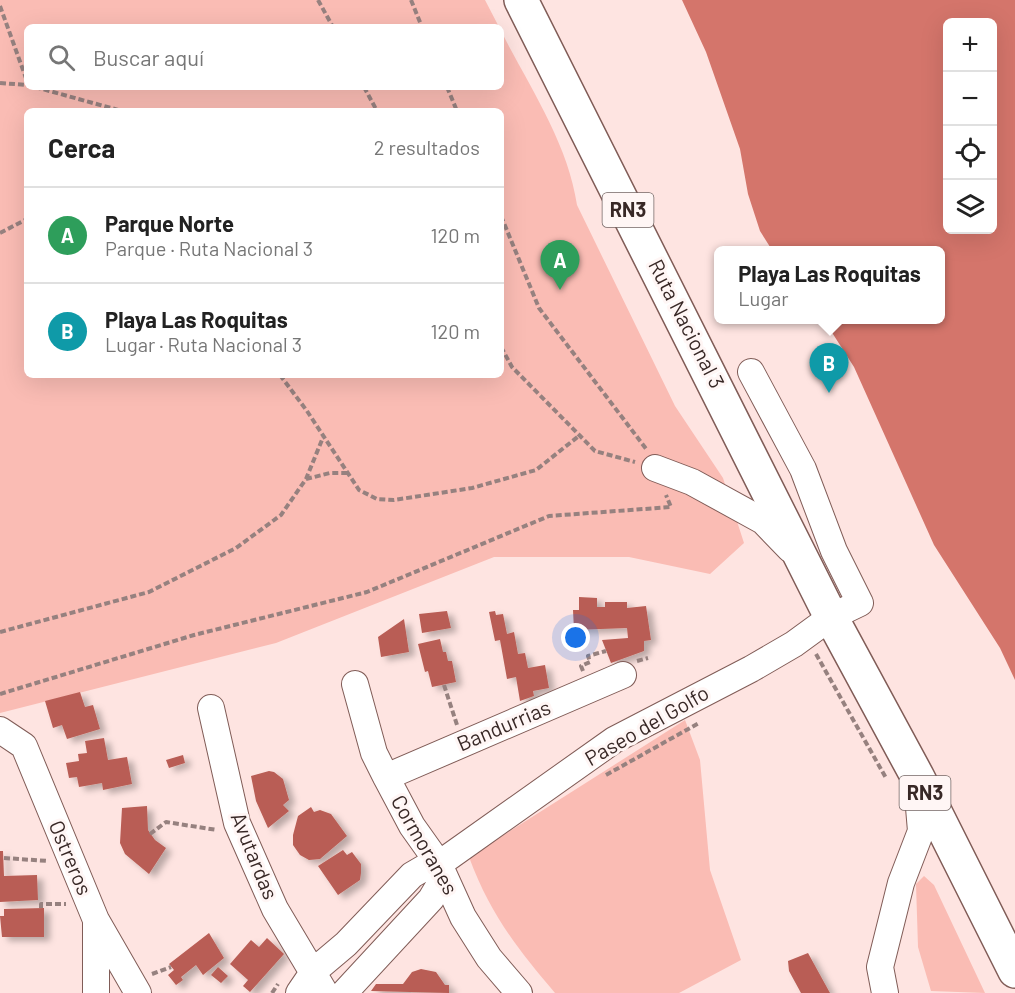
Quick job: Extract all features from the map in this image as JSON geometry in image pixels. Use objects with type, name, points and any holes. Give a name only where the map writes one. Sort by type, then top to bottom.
[{"type":"highway","name":"Ruta Nacional 3","points":[[521,0],[831,617]]},
{"type":"highway","name":"RN3","points":[[831,617],[902,779],[1015,971]]},
{"type":"street","name":"Paseo del Golfo","points":[[299,993],[320,982],[345,944],[412,875],[424,868],[439,864],[614,740],[759,664],[802,639],[831,617],[860,603],[834,551],[803,469],[752,372]]},
{"type":"street","points":[[655,468],[692,482],[763,521],[806,566]]},
{"type":"street","name":"Bandurrias","points":[[386,777],[623,675]]},
{"type":"street","name":"Cormoranes","points":[[355,684],[374,753],[412,826],[439,864],[463,917],[489,958],[519,993]]},
{"type":"street","name":"Avutardas","points":[[212,708],[237,824],[275,909],[320,982]]},
{"type":"street","name":"Ostreros","points":[[0,730],[24,746],[96,920],[143,985]]},
{"type":"street","points":[[885,993],[880,967],[901,883],[921,831],[902,779]]},
{"type":"street","points":[[344,993],[431,899],[440,884],[439,864]]},
{"type":"street","points":[[96,920],[96,993]]},
{"type":"path","points":[[318,0],[331,24]]},
{"type":"path","points":[[411,0],[421,24]]},
{"type":"path","points":[[0,6],[24,74]]},
{"type":"path","points":[[0,83],[24,83]]},
{"type":"path","points":[[45,90],[111,108]]},
{"type":"path","points":[[366,90],[375,108]]},
{"type":"path","points":[[448,90],[456,108]]},
{"type":"path","points":[[0,233],[24,221]]},
{"type":"path","points":[[0,694],[194,635],[367,592],[549,516],[671,507],[645,444],[539,308],[504,223]]},
{"type":"path","points":[[504,352],[512,367],[596,451],[655,468]]},
{"type":"path","points":[[282,378],[324,435],[359,490],[377,499],[394,500],[472,488],[536,470],[580,435]]},
{"type":"path","points":[[0,632],[159,587],[236,548],[281,515],[306,479],[324,435]]},
{"type":"path","points":[[306,479],[330,473],[348,473]]},
{"type":"path","points":[[807,656],[814,652],[902,779]]},
{"type":"path","points":[[444,684],[459,729]]},
{"type":"path","points":[[601,778],[703,721]]},
{"type":"path","points":[[150,834],[166,822],[223,831]]},
{"type":"path","points":[[3,858],[32,858],[54,862]]},
{"type":"path","points":[[41,908],[41,904],[71,904]]},
{"type":"path","points":[[143,985],[171,967]]},
{"type":"shaded area","points":[[0,0],[485,0],[497,24],[24,24],[24,90],[504,90],[504,37],[546,115],[565,159],[577,205],[675,406],[723,478],[744,543],[710,574],[629,557],[494,557],[276,643],[0,713]]},
{"type":"shaded area","points":[[682,0],[1015,0],[1015,680],[1000,648],[934,545],[854,367],[827,324],[945,324],[945,246],[769,246],[760,231],[748,194],[740,149],[706,52]]},
{"type":"shaded area","points":[[685,720],[700,760],[710,870],[741,960],[679,993],[555,993],[528,961],[495,913],[469,857]]},
{"type":"shaded area","points":[[924,876],[934,885],[985,993],[931,991],[918,947],[916,884]]},
{"type":"building","points":[[579,597],[597,598],[597,607],[605,607],[605,602],[627,602],[627,608],[646,606],[651,640],[644,641],[644,651],[611,663],[602,640],[628,638],[627,628],[574,630],[573,610],[579,610]]},
{"type":"building","points":[[447,611],[451,628],[422,633],[419,614]]},
{"type":"building","points":[[495,611],[496,615],[503,614],[507,634],[514,632],[518,654],[525,653],[528,668],[545,665],[549,688],[533,691],[534,696],[520,701],[516,677],[507,679],[500,640],[495,641],[489,612]]},
{"type":"building","points":[[404,619],[409,652],[381,657],[378,637]]},
{"type":"building","points":[[440,639],[443,652],[446,652],[448,661],[452,661],[456,682],[432,687],[428,671],[425,672],[418,644]]},
{"type":"building","points":[[80,692],[85,707],[93,705],[100,729],[67,739],[62,725],[53,728],[45,701]]},
{"type":"building","points":[[104,738],[108,760],[127,757],[132,784],[103,790],[102,783],[79,787],[77,777],[69,778],[66,763],[79,761],[78,754],[87,753],[85,741]]},
{"type":"building","points":[[183,755],[185,763],[169,768],[166,760]]},
{"type":"building","points":[[269,771],[283,779],[289,800],[283,805],[289,811],[268,828],[256,801],[251,776]]},
{"type":"building","points":[[147,806],[148,830],[155,840],[166,848],[149,874],[125,854],[120,843],[122,808]]},
{"type":"building","points":[[311,807],[314,812],[320,810],[331,814],[347,836],[320,859],[309,860],[300,855],[293,845],[293,835],[298,816]]},
{"type":"building","points":[[343,850],[347,855],[352,852],[361,864],[361,873],[360,880],[338,895],[318,866]]},
{"type":"building","points":[[0,851],[3,851],[4,876],[37,875],[38,900],[0,902]]},
{"type":"building","points":[[44,908],[44,937],[2,937],[0,916],[4,916],[4,909]]},
{"type":"building","points":[[209,933],[224,958],[203,975],[196,965],[181,977],[183,980],[176,985],[168,975],[174,970],[169,964]]},
{"type":"building","points":[[267,938],[284,954],[250,992],[243,986],[248,980],[230,964],[251,940],[259,947]]},
{"type":"building","points":[[808,953],[830,993],[801,993],[789,971],[788,961]]},
{"type":"building","points":[[218,967],[228,976],[221,983],[211,975]]},
{"type":"building","points":[[421,969],[436,972],[445,985],[449,985],[449,993],[371,991],[376,984],[403,984],[412,972]]},
{"type":"place","name":"Parque Norte","points":[[560,290]]},
{"type":"place","name":"Playa Las Roquitas","points":[[829,393]]}]
